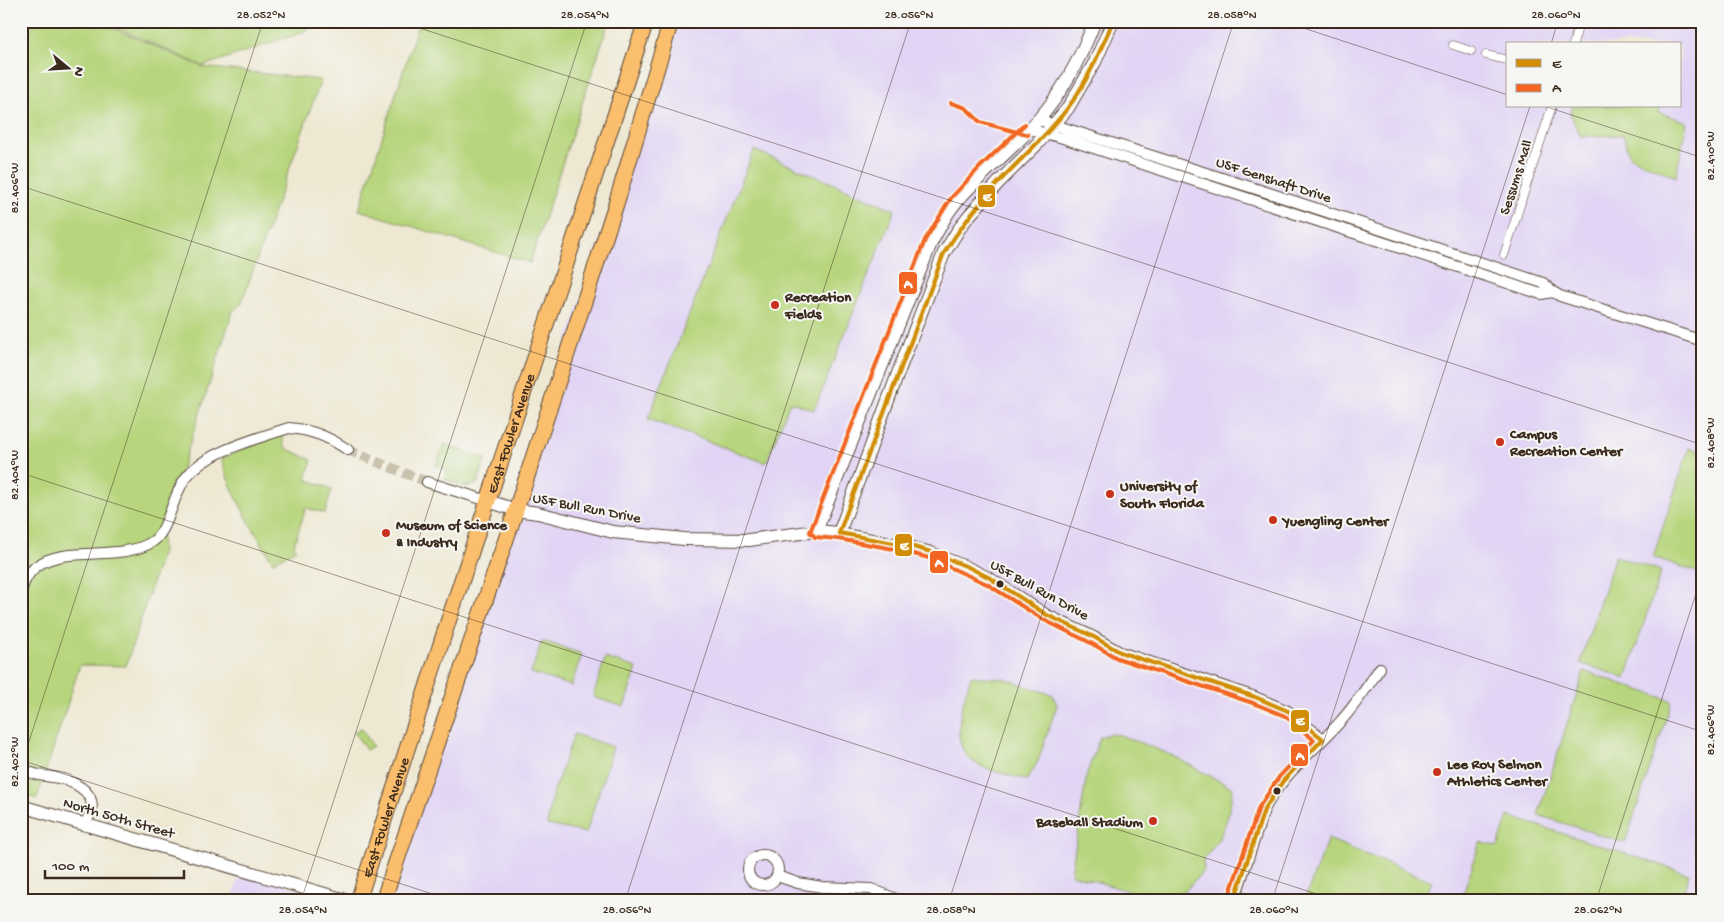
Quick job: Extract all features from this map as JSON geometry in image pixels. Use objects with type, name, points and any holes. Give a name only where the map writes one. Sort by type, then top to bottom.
[{"type":"main road","name":"East Fowler Avenue","points":[[358,901],[646,21]]},
{"type":"main road","name":"East Fowler Avenue","points":[[383,901],[516,510],[616,204],[671,21]]},
{"type":"street","points":[[816,531],[931,243],[956,202],[984,172],[1039,120],[1066,84],[1095,21]]},
{"type":"street","points":[[839,533],[922,308],[944,254],[958,228],[998,183],[1051,129],[1075,99],[1113,21]]},
{"type":"street","points":[[1574,42],[1580,21]]},
{"type":"street","points":[[1453,45],[1471,50]]},
{"type":"street","points":[[1486,55],[1503,59]]},
{"type":"street","name":"Sessums Mall","points":[[1504,255],[1551,108]]},
{"type":"street","name":"USF Genshaft Drive","points":[[1039,120],[1051,129],[1498,274],[1544,283],[1553,292],[1703,341]]},
{"type":"street","points":[[1030,129],[1051,129]]},
{"type":"street","points":[[21,594],[29,572],[42,563],[59,556],[114,552],[133,549],[152,542],[161,533],[184,479],[199,464],[215,454],[289,428],[301,429],[332,439],[348,450]]},
{"type":"street","points":[[427,482],[488,501]]},
{"type":"street","name":"USF Bull Run Drive","points":[[488,501],[516,510],[613,532],[684,540],[748,540],[816,531],[839,533],[910,546],[931,552],[968,567],[1012,591],[1048,615],[1120,652],[1255,697],[1288,712],[1323,739]]},
{"type":"street","points":[[1234,901],[1258,828],[1270,799],[1287,774],[1354,706],[1380,668]]},
{"type":"street","points":[[21,766],[34,774],[66,780],[79,787],[90,797],[93,806],[84,824]]},
{"type":"street","name":"North 50th Street","points":[[21,806],[335,898],[351,901]]},
{"type":"street","points":[[777,876],[798,883],[822,887],[871,889],[901,901]]},
{"type":"shaded area","points":[[21,21],[31,21],[21,52]]},
{"type":"shaded area","name":"University of South Florida","points":[[672,21],[1703,21],[1703,901],[383,901]]},
{"type":"shaded area","points":[[241,870],[336,901],[231,901]]},
{"type":"green space","points":[[34,21],[97,21],[203,67],[321,80],[241,304],[233,311],[181,471],[161,522],[162,552],[126,666],[80,665],[37,799],[21,794],[21,60]]},
{"type":"green space","points":[[102,21],[320,21],[301,33],[203,66]]},
{"type":"green space","points":[[419,21],[609,21],[530,263],[359,210]]},
{"type":"green space","points":[[1572,108],[1659,108],[1658,112],[1687,122],[1676,177],[1630,157],[1623,135],[1581,137],[1570,114]]},
{"type":"green space","name":"Recreation Fields","points":[[754,150],[895,210],[814,410],[790,402],[766,463],[648,419]]},
{"type":"green space","points":[[281,433],[285,448],[312,460],[306,479],[332,489],[325,513],[306,508],[294,544],[296,549],[273,562],[237,499],[221,459]]},
{"type":"green space","points":[[444,444],[486,459],[477,484],[467,487],[444,479],[447,470],[436,465]]},
{"type":"green space","points":[[1689,448],[1703,452],[1703,574],[1653,557]]},
{"type":"green space","points":[[1615,556],[1661,571],[1626,678],[1580,663]]},
{"type":"green space","points":[[542,641],[582,654],[571,686],[531,673]]},
{"type":"green space","points":[[605,658],[637,668],[624,707],[593,697]]},
{"type":"green space","points":[[1584,671],[1672,701],[1625,843],[1538,815]]},
{"type":"green space","points":[[971,676],[1006,679],[1053,695],[1057,705],[1038,761],[1027,780],[987,769],[975,763],[966,755],[961,745],[959,734],[962,710]]},
{"type":"green space","points":[[361,728],[373,746],[366,750],[354,732]]},
{"type":"green space","points":[[574,734],[613,747],[586,833],[547,825],[552,796]]},
{"type":"green space","name":"Baseball Stadium","points":[[1109,734],[1120,735],[1169,754],[1233,788],[1227,818],[1221,835],[1203,859],[1204,870],[1186,890],[1158,900],[1071,874],[1087,773],[1100,737]]},
{"type":"green space","points":[[1508,816],[1689,874],[1681,901],[1461,901],[1480,842],[1498,847]]},
{"type":"green space","points":[[1328,839],[1432,881],[1424,901],[1304,901]]},
{"type":"tunnel","points":[[348,450],[427,482]]},
{"type":"transit line","name":"E","points":[[1113,21],[1087,78],[1067,109],[1051,129],[983,201],[944,253],[839,533],[910,546],[931,552],[968,567],[990,578],[1047,615],[1092,636],[1120,652],[1255,697],[1288,711],[1323,739],[1283,781],[1264,810],[1234,901]]},
{"type":"transit line","name":"A","points":[[951,103],[966,108],[980,122],[1028,135]]},
{"type":"transit line","name":"A","points":[[1025,124],[951,198],[925,240],[810,532],[815,537],[894,549],[929,558],[987,584],[1044,620],[1117,658],[1253,703],[1285,716],[1314,740],[1279,777],[1259,807],[1228,899]]},
{"type":"place","name":"Recreation Fields","points":[[775,305]]},
{"type":"place","name":"Campus Recreation Center","points":[[1500,442]]},
{"type":"place","name":"University of South Florida","points":[[1110,494]]},
{"type":"place","name":"Yuengling Center","points":[[1273,520]]},
{"type":"place","name":"Museum of Science & Industry","points":[[386,533]]},
{"type":"place","name":"Lee Roy Selmon Athletics Center","points":[[1437,772]]},
{"type":"place","name":"Baseball Stadium","points":[[1153,821]]}]
